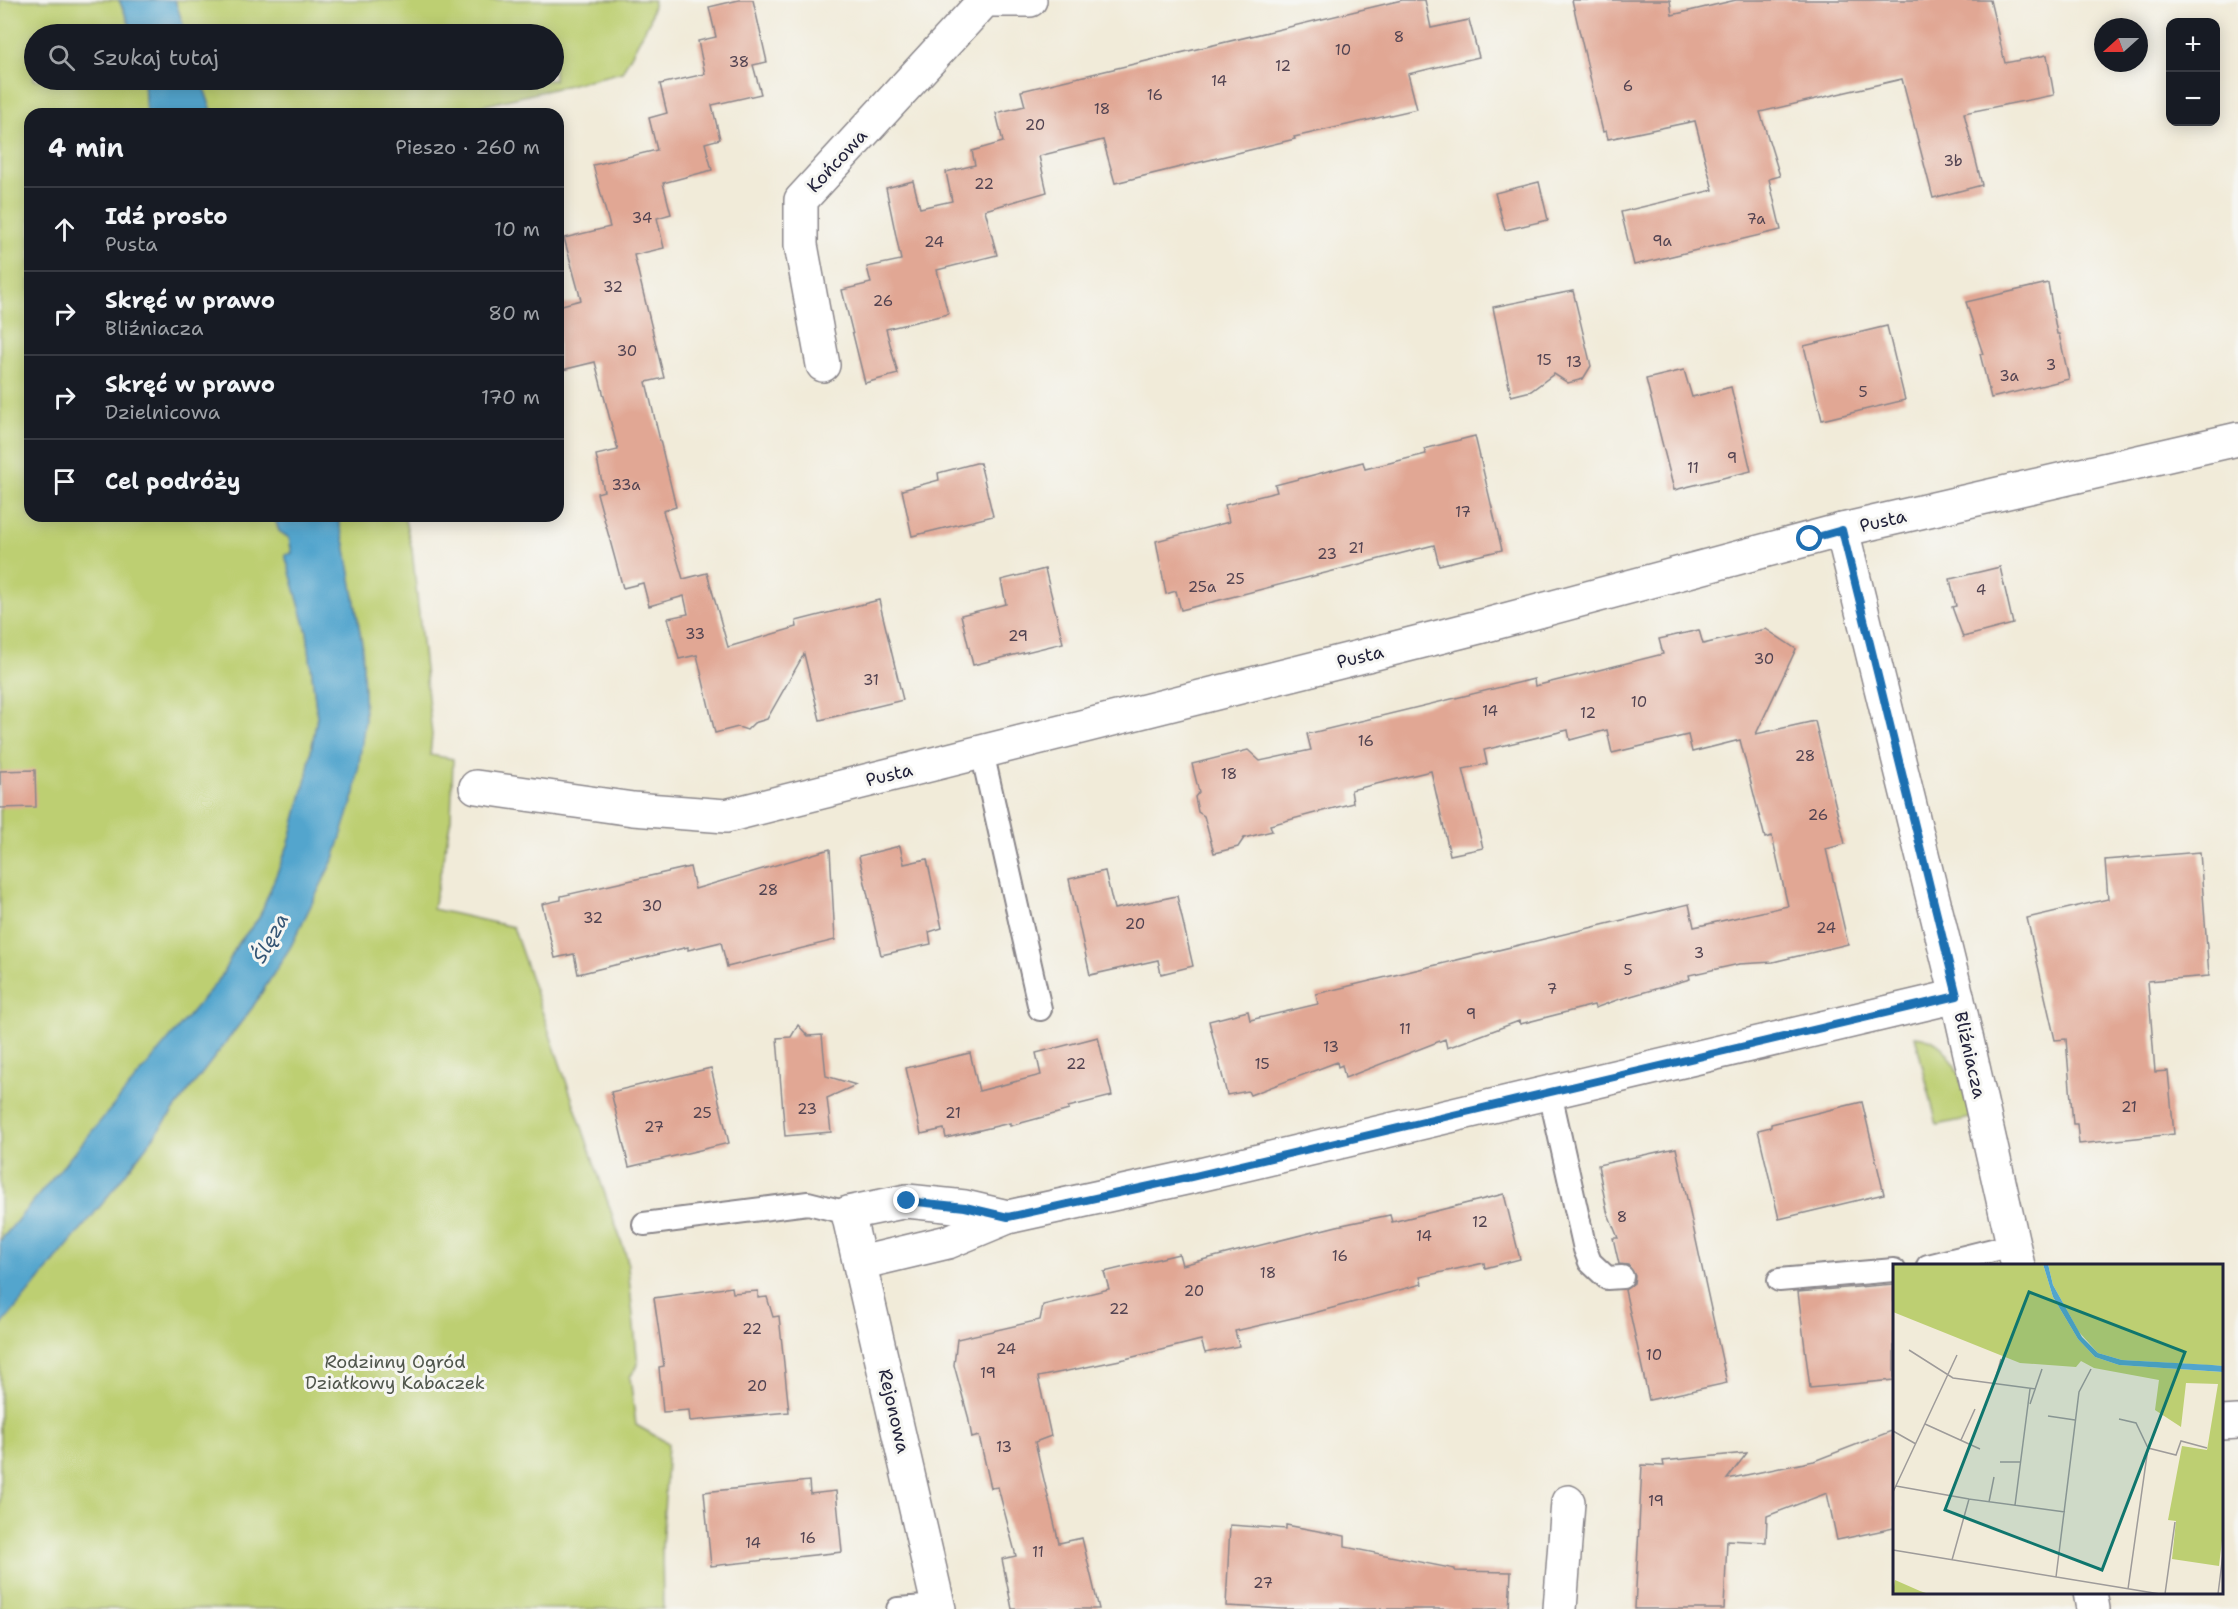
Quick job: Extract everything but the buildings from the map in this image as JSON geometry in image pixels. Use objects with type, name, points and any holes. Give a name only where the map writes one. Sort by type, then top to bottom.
[{"type":"street","name":"Końcowa","points":[[823,364],[801,245],[801,200],[985,0],[1030,0]]},
{"type":"street","name":"Pusta","points":[[477,787],[633,809],[726,816],[1479,627],[1842,530],[2238,439]]},
{"type":"street","name":"Bliźniacza","points":[[1842,530],[1957,996],[2016,1255]]},
{"type":"street","points":[[860,1263],[948,1242],[1008,1217],[1191,1177],[1957,996]]},
{"type":"street","points":[[848,1213],[907,1201],[965,1207],[1008,1217]]},
{"type":"street","name":"Rejonowa","points":[[848,1213],[939,1607]]},
{"type":"street","points":[[2223,1423],[2238,1422]]},
{"type":"street","points":[[1560,1609],[1568,1502]]},
{"type":"street","points":[[2090,1594],[2093,1609]]},
{"type":"lane","points":[[982,752],[1040,1009]]},
{"type":"lane","points":[[1550,1092],[1590,1262],[1607,1278],[1622,1277]]},
{"type":"lane","points":[[644,1224],[808,1203],[848,1213]]},
{"type":"lane","points":[[1944,1264],[2016,1255]]},
{"type":"lane","points":[[1779,1280],[1893,1270]]},
{"type":"lane","points":[[898,1609],[939,1607]]},
{"type":"green space","points":[[0,0],[119,0],[130,24],[24,24],[24,90],[145,90],[146,108],[24,108],[24,522],[276,522],[279,531],[289,538],[292,553],[286,556],[307,632],[317,717],[307,775],[289,843],[259,918],[237,945],[221,977],[182,1026],[0,1241]]},
{"type":"green space","points":[[175,0],[654,0],[650,20],[622,72],[564,86],[564,24],[183,24]]},
{"type":"green space","points":[[205,90],[548,90],[474,108],[211,108]]},
{"type":"green space","name":"Rodzinny Ogród Działkowy Kabaczek","points":[[339,522],[405,522],[412,550],[432,735],[430,755],[453,759],[451,819],[433,909],[513,927],[627,1258],[638,1365],[630,1377],[636,1425],[668,1443],[662,1548],[663,1609],[0,1609],[0,1327],[102,1204],[252,1008],[291,946],[335,856],[365,720],[362,644],[345,544]]},
{"type":"green space","points":[[1915,1036],[1929,1039],[1948,1055],[1960,1079],[1971,1118],[1937,1125]]},
{"type":"water","points":[[119,0],[175,0],[183,24],[130,24]]},
{"type":"water","points":[[145,90],[205,90],[211,108],[146,108]]},
{"type":"water","name":"Ślęza","points":[[276,522],[339,522],[345,544],[362,644],[365,720],[355,793],[335,856],[291,946],[252,1008],[102,1204],[0,1327],[0,1241],[221,977],[237,945],[259,918],[289,843],[307,775],[317,717],[307,632],[285,555],[292,553],[289,538],[279,531]]},
{"type":"route","points":[[907,1201],[965,1207],[1008,1217],[1191,1177],[1957,996],[1842,530],[1810,539]]}]
